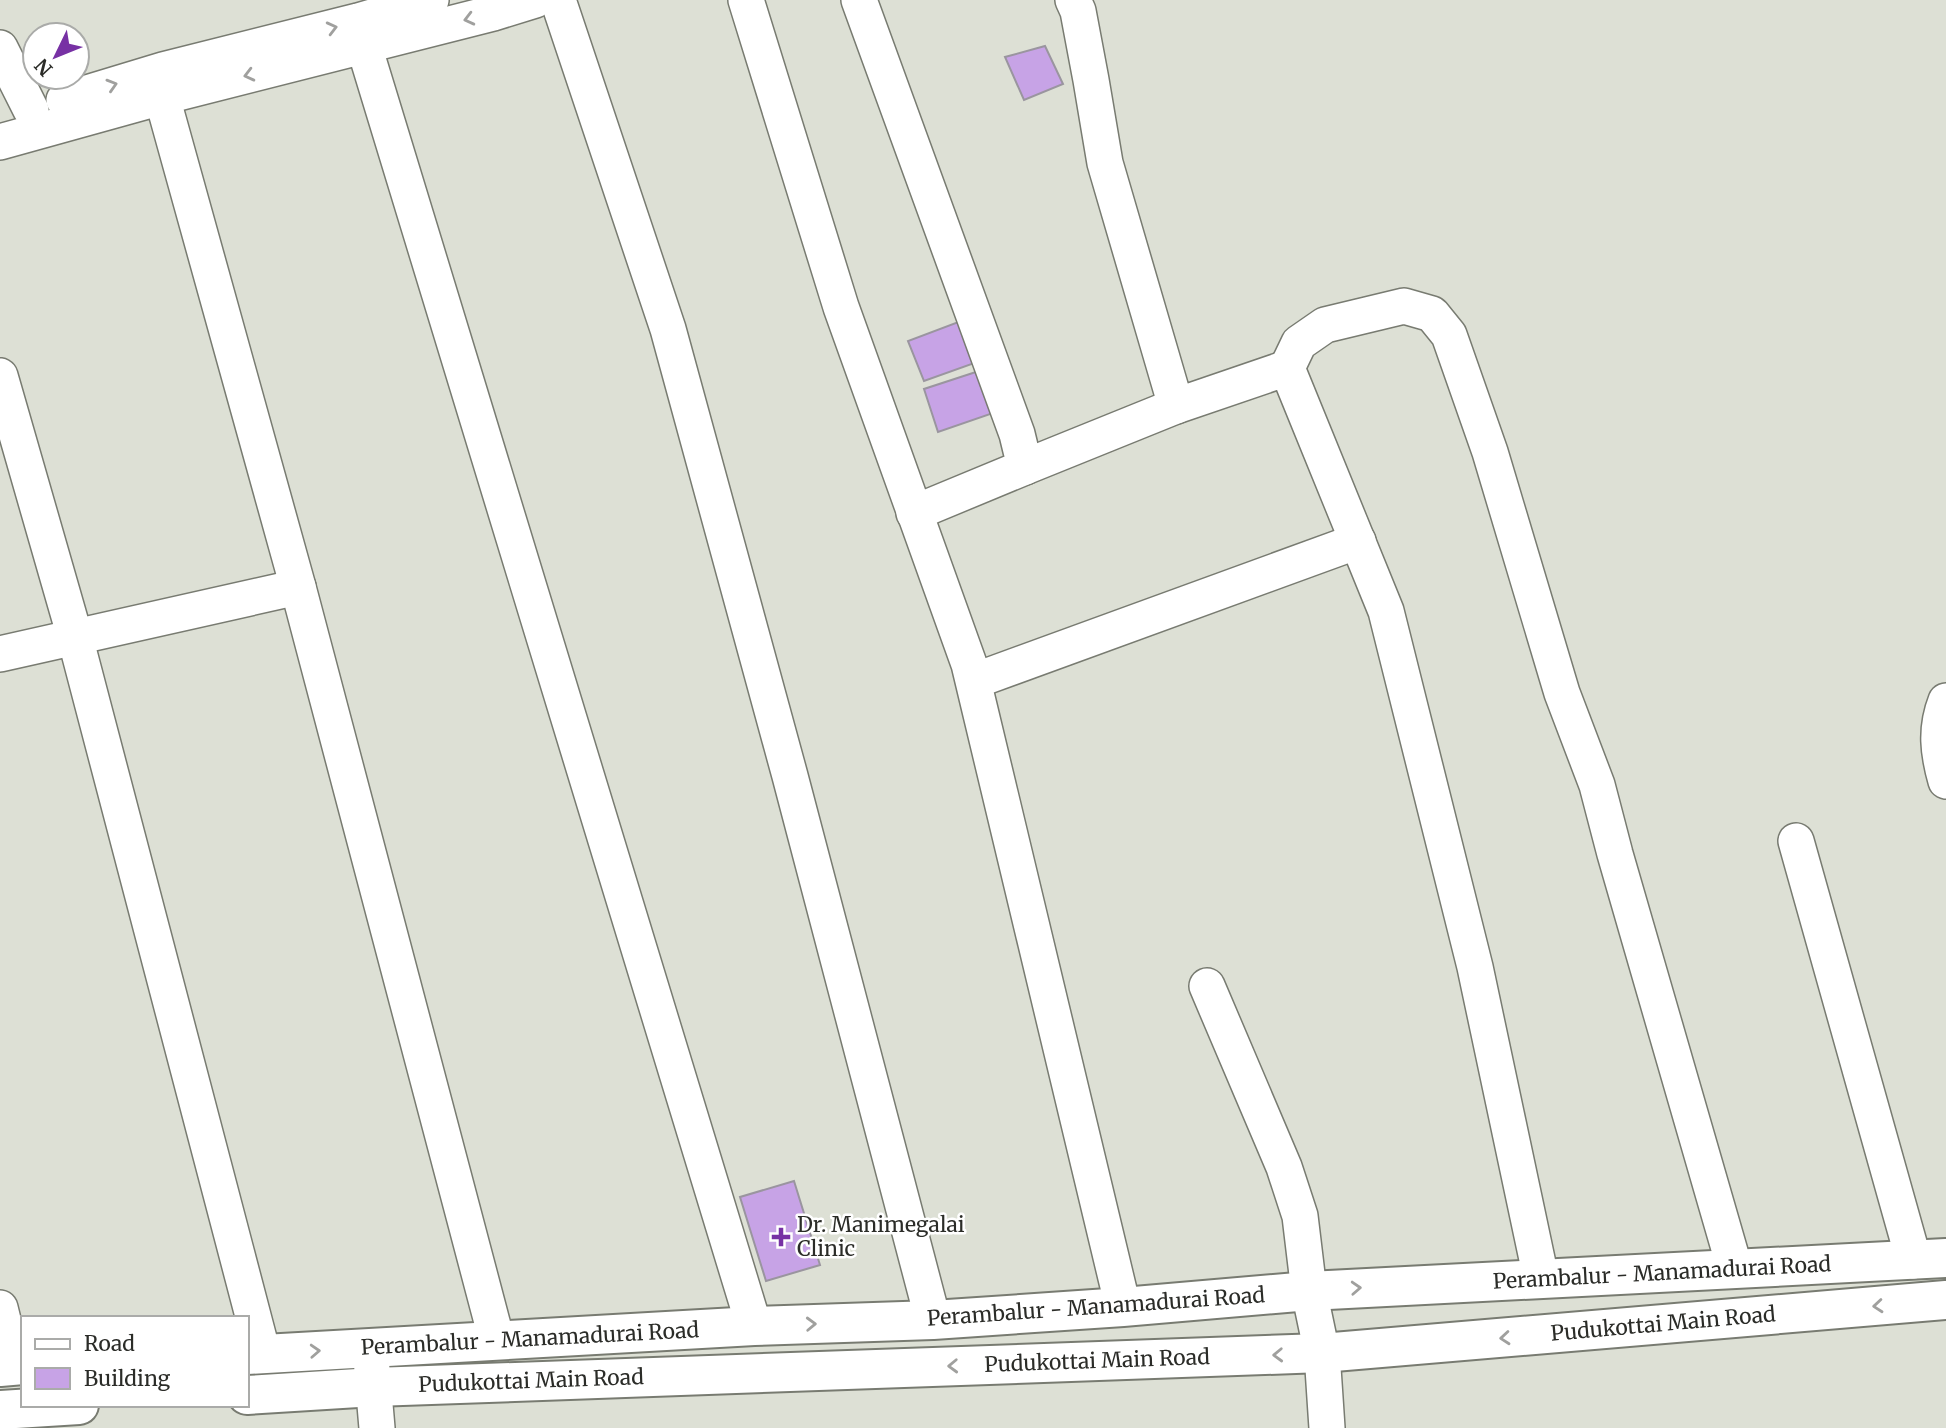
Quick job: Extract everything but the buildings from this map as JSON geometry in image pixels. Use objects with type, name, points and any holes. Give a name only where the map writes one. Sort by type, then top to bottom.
[{"type":"main road","name":"Perambalur - Manamadurai Road","points":[[255,1355],[754,1326],[933,1320],[1309,1291],[1930,1259]]},
{"type":"main road","name":"Pudukottai Main Road","points":[[248,1395],[374,1387],[1322,1353],[1946,1300]]},
{"type":"main road","points":[[0,1410],[47,1407]]},
{"type":"street","points":[[0,48],[16,114],[163,70],[431,0]]},
{"type":"street","points":[[0,142],[535,0]]},
{"type":"street","points":[[558,0],[668,329],[790,776],[933,1320]]},
{"type":"street","points":[[746,0],[841,307],[974,681],[1123,1307]]},
{"type":"street","points":[[859,0],[1017,434],[1025,467]]},
{"type":"street","points":[[1073,0],[1078,11],[1105,163],[1176,406]]},
{"type":"street","points":[[363,46],[754,1326]]},
{"type":"street","points":[[162,97],[298,587],[497,1341]]},
{"type":"street","points":[[1541,1278],[1472,954],[1386,611],[1287,368],[1298,343],[1325,325],[1404,306],[1432,314],[1449,335],[1490,452],[1562,692],[1597,785],[1735,1269]]},
{"type":"street","points":[[914,513],[1176,406],[1287,368]]},
{"type":"street","points":[[0,376],[75,637],[245,1316]]},
{"type":"street","points":[[974,681],[1358,541]]},
{"type":"street","points":[[0,654],[298,587]]},
{"type":"street","points":[[1946,701],[1940,716],[1938,755],[1946,781]]},
{"type":"street","points":[[1796,841],[1930,1259]]},
{"type":"street","points":[[1207,986],[1284,1167],[1300,1216],[1309,1291],[1322,1353],[1327,1428]]},
{"type":"street","points":[[0,1308],[12,1366]]},
{"type":"street","points":[[248,1327],[255,1355]]},
{"type":"street","points":[[370,1348],[377,1428]]},
{"type":"place","name":"Dr. Manimegalai Clinic","points":[[781,1237]]}]
